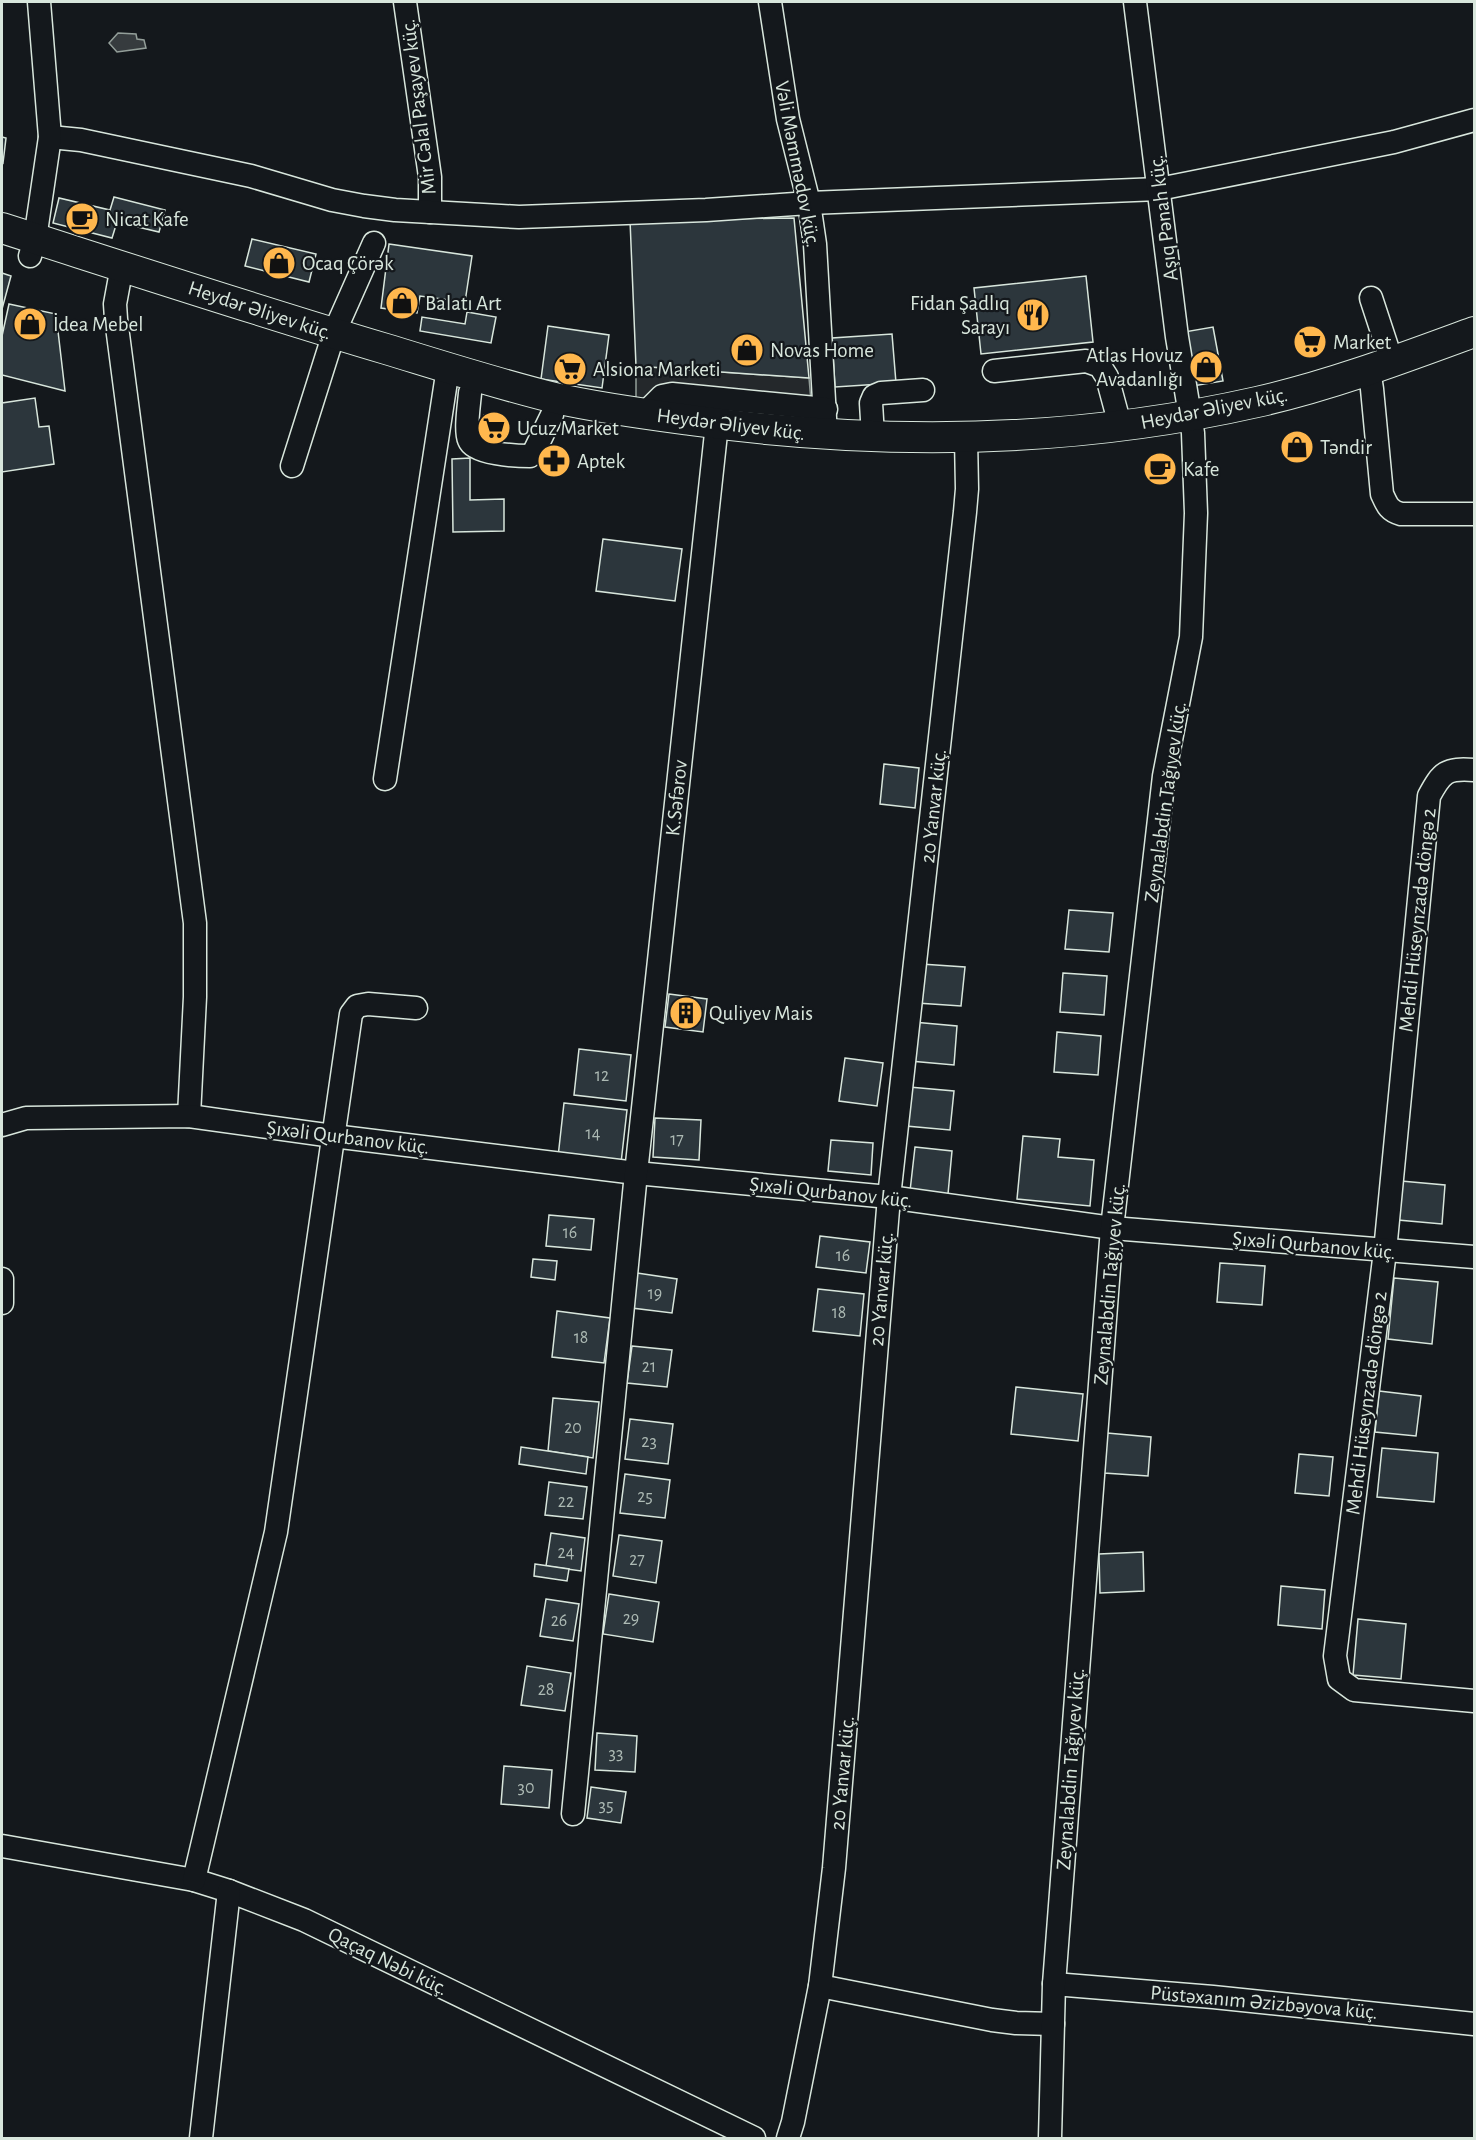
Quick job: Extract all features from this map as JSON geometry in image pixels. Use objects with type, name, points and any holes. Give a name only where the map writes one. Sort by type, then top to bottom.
[{"type":"main road","name":"Heydər Əliyev küç.","points":[[2,228],[33,247],[454,382],[552,416],[610,428],[716,434],[826,422],[873,436],[967,448],[1120,425],[1261,420],[1378,374],[1474,332]]},
{"type":"main road","name":"Heydər Əliyev küç.","points":[[2,247],[33,247]]},
{"type":"main road","name":"Heydər Əliyev küç.","points":[[1378,374],[1474,352]]},
{"type":"main road","name":"Heydər Əliyev küç.","points":[[454,382],[644,414],[716,434],[828,454],[967,448],[1068,451],[1192,424]]},
{"type":"street","points":[[33,247],[50,137],[39,2]]},
{"type":"street","name":"Mir Cəlal Paşayev küç.","points":[[405,2],[430,177],[430,212]]},
{"type":"street","name":"Vəli Məmmədov küç.","points":[[770,2],[788,119],[809,202],[818,282],[826,422]]},
{"type":"street","name":"Aşıq Pənah küç.","points":[[1135,2],[1177,337],[1192,424]]},
{"type":"street","points":[[50,137],[81,141],[251,176],[342,202],[395,210],[519,217],[706,210],[809,202],[1160,189],[1394,142],[1474,120]]},
{"type":"street","points":[[292,466],[331,342],[374,243]]},
{"type":"street","points":[[120,274],[115,304],[116,319],[195,923],[195,997],[189,1116]]},
{"type":"street","points":[[1371,298],[1378,374],[1382,494],[1387,505],[1392,512],[1474,514]]},
{"type":"street","points":[[994,371],[1086,361],[1100,366],[1107,377],[1120,425]]},
{"type":"street","points":[[454,382],[468,439],[473,447],[481,451],[530,456],[552,416]]},
{"type":"street","points":[[385,779],[454,382]]},
{"type":"street","points":[[873,436],[871,403],[874,396],[881,393],[923,390]]},
{"type":"street","points":[[644,414],[662,396],[672,394],[826,422]]},
{"type":"street","name":"Zeynalabdin Tağıyev küç.","points":[[1050,2139],[1054,1984],[1112,1228],[1164,776],[1191,637],[1196,513],[1192,424]]},
{"type":"street","name":"K.Səfərov","points":[[573,1814],[636,1173],[716,434]]},
{"type":"street","name":"20 Yanvar küç.","points":[[788,2139],[820,1986],[834,1868],[889,1197],[965,512],[967,448]]},
{"type":"street","name":"Mehdi Hüseynzadə döngə 2","points":[[1474,770],[1456,769],[1439,777],[1429,796],[1385,1251],[1335,1656],[1339,1679],[1354,1690],[1474,1701]]},
{"type":"street","points":[[194,1880],[276,1532],[351,1014],[357,1006],[368,1004],[416,1008]]},
{"type":"street","name":"Şıxəli Qurbanov küç.","points":[[2,1125],[26,1118],[189,1116],[636,1173],[889,1197],[1112,1228],[1474,1257]]},
{"type":"street","points":[[2,1279],[2,1303]]},
{"type":"street","name":"Qaçaq Nəbi küç.","points":[[2,1846],[194,1880],[229,1891],[303,1920],[754,2139]]},
{"type":"street","points":[[201,2139],[229,1891]]},
{"type":"street","name":"Püstəxanım Əzizbəyova küç.","points":[[1054,1984],[1260,2001],[1474,2024]]},
{"type":"street","points":[[820,1986],[992,2020],[1053,2024]]},
{"type":"shaded area","points":[[118,33],[136,34],[137,39],[144,40],[146,48],[117,52],[109,43]]},
{"type":"shaded area","points":[[636,366],[809,378],[813,424],[636,400]]},
{"type":"building","points":[[2,137],[6,138],[3,163],[2,162]]},
{"type":"building","points":[[114,197],[165,210],[159,232],[117,222],[112,238],[53,223],[59,198],[110,210]]},
{"type":"building","points":[[794,218],[809,378],[636,366],[630,220]]},
{"type":"building","points":[[252,239],[316,254],[309,282],[245,266]]},
{"type":"building","points":[[389,244],[472,256],[465,302],[420,296],[417,313],[381,308]]},
{"type":"building","points":[[2,273],[11,276],[2,309]]},
{"type":"building","name":"Fidan Şadlıq Sarayı","points":[[1086,276],[1093,342],[981,354],[974,288]]},
{"type":"building","points":[[9,304],[56,314],[65,391],[2,375],[2,336]]},
{"type":"building","points":[[467,312],[496,317],[491,343],[420,331],[422,317],[465,324]]},
{"type":"building","points":[[548,326],[609,335],[602,388],[541,379]]},
{"type":"building","points":[[1213,327],[1223,381],[1193,386],[1184,332]]},
{"type":"building","points":[[892,334],[896,383],[835,387],[832,338]]},
{"type":"building","points":[[35,398],[39,427],[49,426],[54,464],[2,472],[2,403]]},
{"type":"building","points":[[484,415],[509,422],[502,443],[478,436]]},
{"type":"building","points":[[547,453],[566,455],[564,470],[545,468]]},
{"type":"building","points":[[470,458],[470,500],[504,499],[504,531],[453,532],[452,459]]},
{"type":"building","points":[[603,539],[682,549],[675,601],[596,591]]},
{"type":"building","points":[[884,764],[919,768],[915,808],[880,804]]},
{"type":"building","points":[[1069,910],[1113,913],[1109,952],[1065,949]]},
{"type":"building","points":[[921,964],[965,967],[961,1006],[917,1003]]},
{"type":"building","points":[[1063,973],[1107,976],[1104,1015],[1060,1012]]},
{"type":"building","name":"Quliyev Mais","points":[[669,994],[707,999],[703,1032],[665,1027]]},
{"type":"building","points":[[913,1022],[957,1026],[954,1065],[910,1061]]},
{"type":"building","points":[[1057,1032],[1101,1036],[1098,1075],[1054,1072]]},
{"type":"building","points":[[579,1049],[631,1055],[626,1101],[574,1095]]},
{"type":"building","points":[[845,1058],[883,1063],[877,1106],[839,1101]]},
{"type":"building","points":[[909,1087],[954,1091],[950,1130],[906,1126]]},
{"type":"building","points":[[564,1103],[627,1110],[621,1163],[558,1157]]},
{"type":"building","points":[[655,1118],[701,1120],[699,1160],[653,1157]]},
{"type":"building","points":[[1023,1136],[1060,1139],[1058,1157],[1094,1160],[1090,1206],[1017,1199]]},
{"type":"building","points":[[831,1140],[873,1143],[871,1175],[828,1171]]},
{"type":"building","points":[[915,1147],[952,1151],[948,1194],[910,1191]]},
{"type":"building","points":[[1401,1181],[1445,1185],[1442,1224],[1398,1220]]},
{"type":"building","points":[[549,1215],[594,1219],[591,1250],[546,1246]]},
{"type":"building","points":[[820,1236],[870,1242],[866,1273],[816,1267]]},
{"type":"building","points":[[533,1259],[557,1261],[555,1280],[531,1277]]},
{"type":"building","points":[[1220,1263],[1265,1266],[1262,1305],[1217,1302]]},
{"type":"building","points":[[637,1273],[677,1279],[672,1313],[632,1308]]},
{"type":"building","points":[[1394,1278],[1438,1282],[1432,1344],[1388,1339]]},
{"type":"building","points":[[818,1289],[864,1294],[860,1336],[813,1331]]},
{"type":"building","points":[[557,1311],[610,1318],[604,1363],[552,1357]]},
{"type":"building","points":[[632,1346],[672,1350],[667,1387],[627,1383]]},
{"type":"building","points":[[1016,1387],[1083,1394],[1078,1441],[1011,1434]]},
{"type":"building","points":[[1379,1391],[1421,1396],[1416,1436],[1375,1432]]},
{"type":"building","points":[[553,1398],[599,1402],[593,1458],[548,1451]]},
{"type":"building","points":[[630,1419],[673,1424],[668,1464],[625,1459]]},
{"type":"building","points":[[1107,1433],[1151,1437],[1148,1476],[1104,1473]]},
{"type":"building","points":[[521,1447],[588,1457],[586,1474],[519,1464]]},
{"type":"building","points":[[1382,1448],[1438,1453],[1434,1502],[1377,1497]]},
{"type":"building","points":[[1299,1454],[1333,1457],[1329,1496],[1295,1493]]},
{"type":"building","points":[[625,1474],[670,1480],[665,1518],[620,1513]]},
{"type":"building","points":[[549,1482],[587,1487],[583,1519],[545,1515]]},
{"type":"building","points":[[551,1533],[585,1538],[581,1571],[546,1566]]},
{"type":"building","points":[[619,1535],[662,1541],[656,1583],[613,1576]]},
{"type":"building","points":[[1143,1552],[1144,1591],[1100,1593],[1099,1554]]},
{"type":"building","points":[[535,1564],[569,1569],[567,1581],[534,1576]]},
{"type":"building","points":[[1281,1586],[1325,1590],[1322,1629],[1278,1625]]},
{"type":"building","points":[[609,1594],[659,1602],[653,1642],[603,1634]]},
{"type":"building","points":[[546,1599],[579,1604],[573,1641],[540,1636]]},
{"type":"building","points":[[1358,1619],[1406,1624],[1401,1679],[1353,1675]]},
{"type":"building","points":[[527,1666],[571,1673],[565,1711],[521,1705]]},
{"type":"building","points":[[597,1733],[637,1736],[635,1772],[595,1770]]},
{"type":"building","points":[[504,1766],[552,1770],[549,1808],[501,1804]]},
{"type":"building","points":[[591,1787],[626,1792],[621,1823],[587,1818]]},
{"type":"place","name":"Nicat Kafe","points":[[82,219]]},
{"type":"place","name":"Ocaq Çörək","points":[[279,263]]},
{"type":"place","name":"Balatı Art","points":[[402,303]]},
{"type":"place","name":"Fidan Şadlıq Sarayı","points":[[1033,315]]},
{"type":"place","name":"İdea Mebel","points":[[30,324]]},
{"type":"place","name":"Market","points":[[1310,342]]},
{"type":"place","name":"Novas Home","points":[[747,350]]},
{"type":"place","name":"Atlas Hovuz Avadanlığı","points":[[1206,367]]},
{"type":"place","name":"Alsiona Marketi","points":[[570,369]]},
{"type":"place","name":"Ucuz Market","points":[[494,428]]},
{"type":"place","name":"Təndir","points":[[1297,447]]},
{"type":"place","name":"Aptek","points":[[554,461]]},
{"type":"place","name":"Kafe","points":[[1160,469]]},
{"type":"place","name":"Quliyev Mais","points":[[686,1013]]}]
